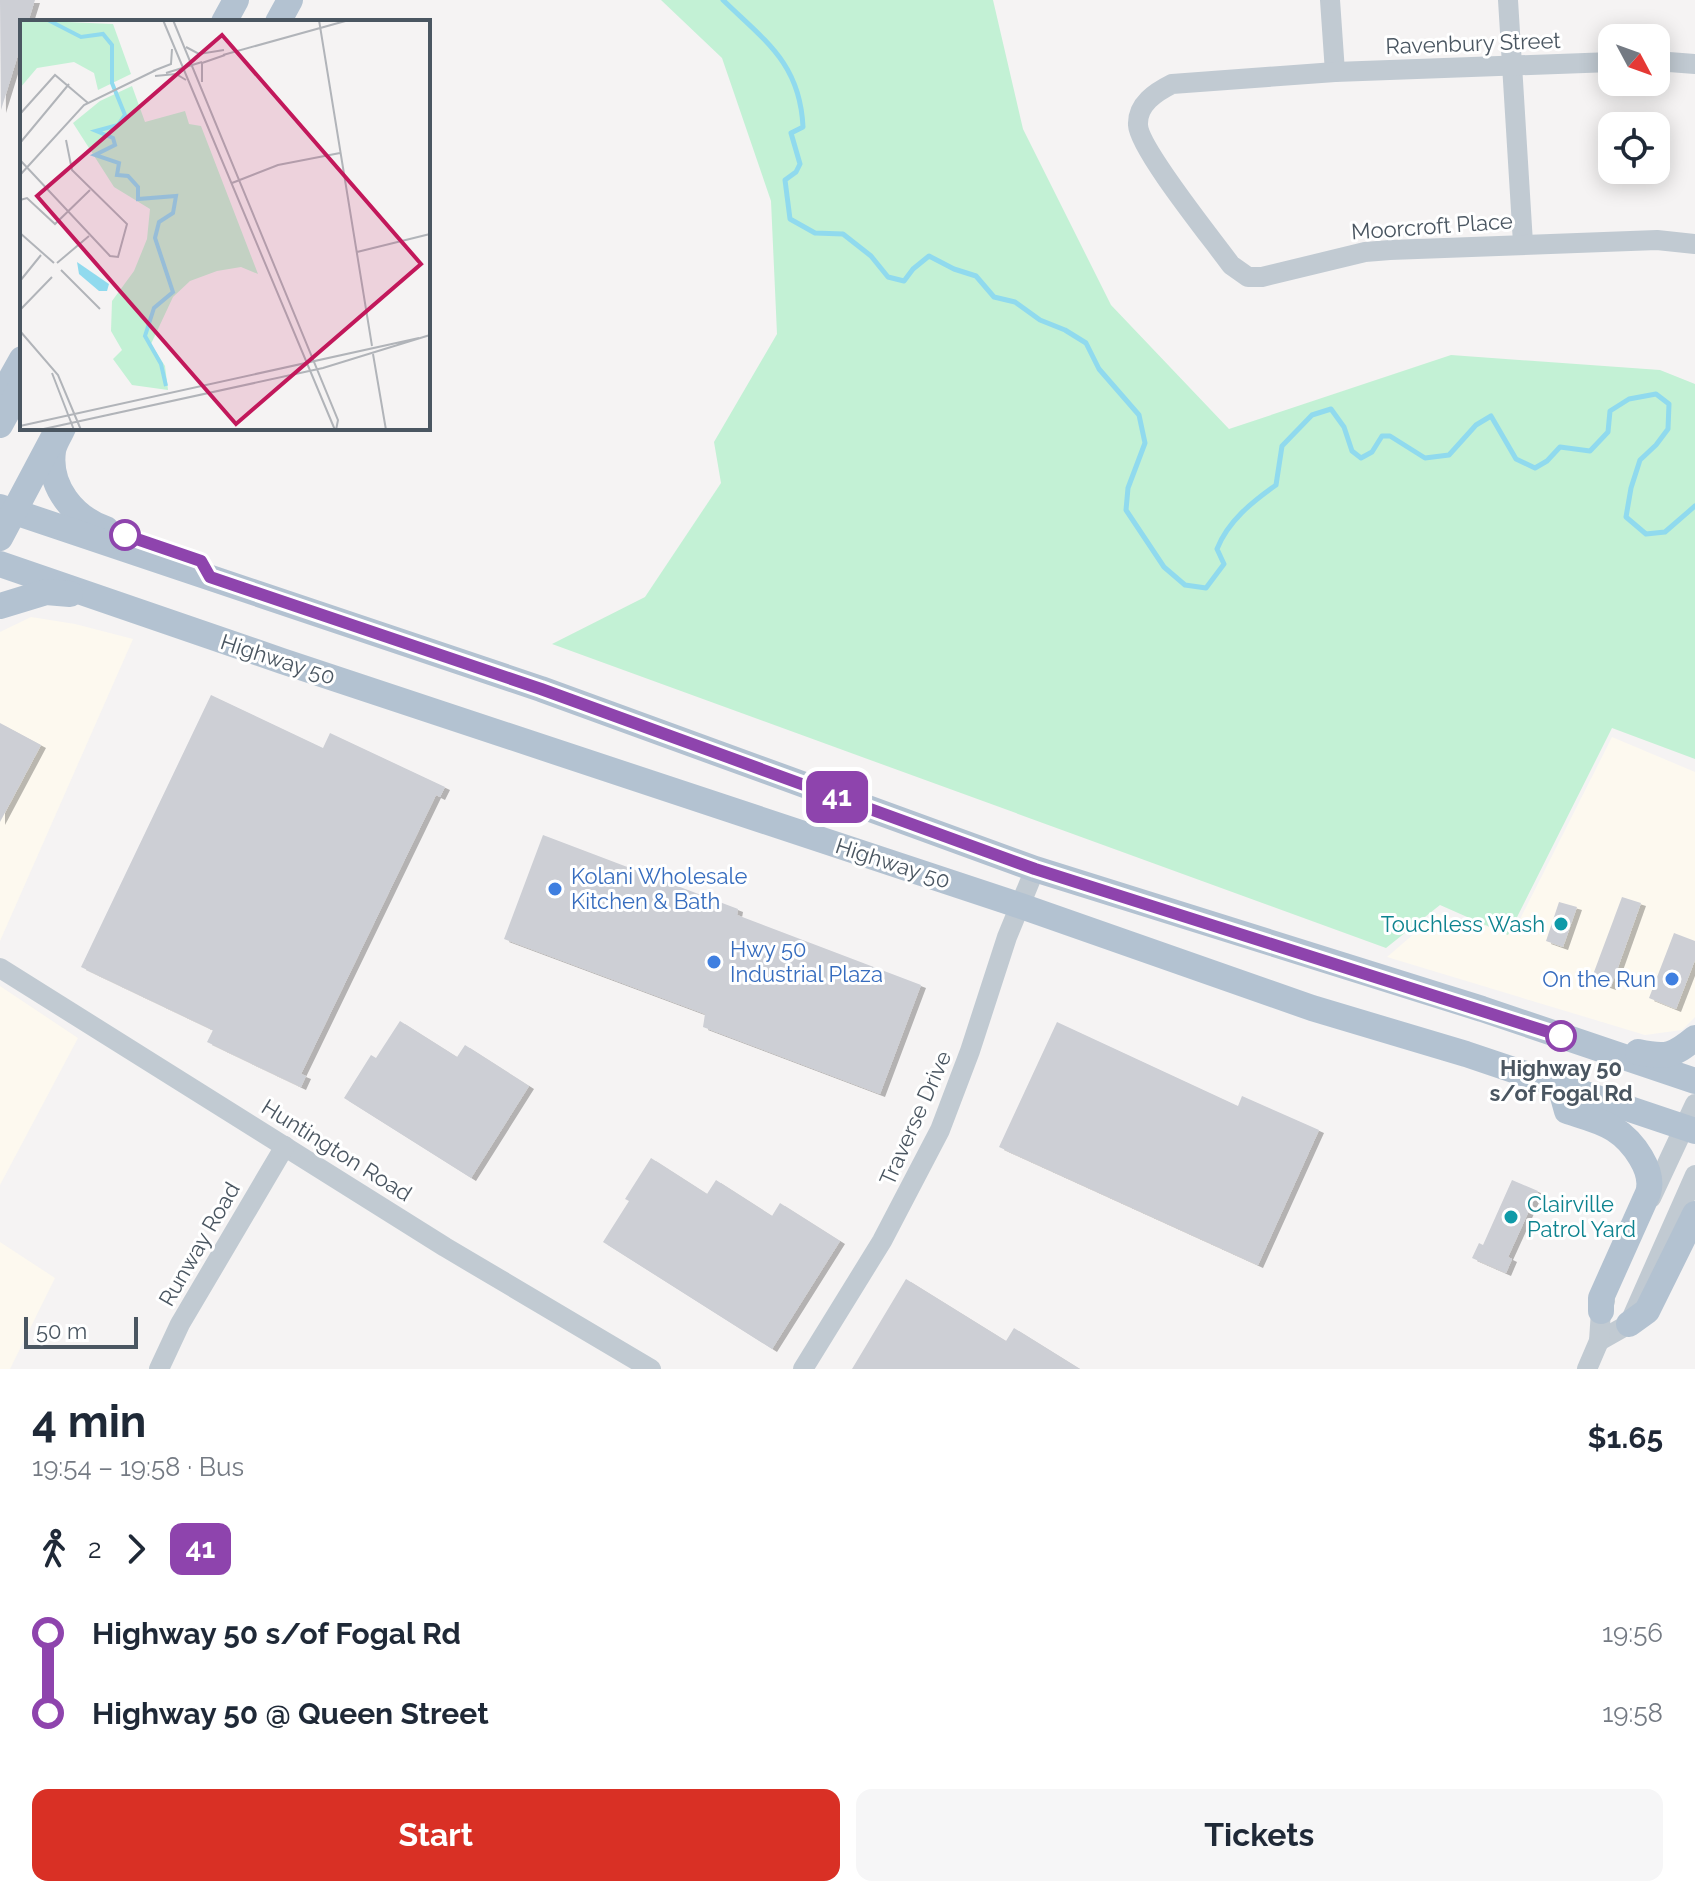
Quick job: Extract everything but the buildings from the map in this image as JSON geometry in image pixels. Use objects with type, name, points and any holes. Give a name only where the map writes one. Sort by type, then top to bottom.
[{"type":"main road","points":[[225,20],[236,0]]},
{"type":"main road","points":[[279,20],[290,0]]},
{"type":"main road","points":[[0,399],[20,363]]},
{"type":"main road","points":[[0,425],[20,389]]},
{"type":"main road","points":[[0,538],[7,509],[60,430]]},
{"type":"main road","points":[[60,430],[53,449],[53,462],[59,486],[74,512],[100,527],[201,561],[210,577]]},
{"type":"main road","name":"Highway 50","points":[[7,509],[541,689],[1035,869],[1695,1081]]},
{"type":"main road","name":"Highway 50","points":[[0,564],[1021,906],[1312,1008],[1560,1086],[1691,1121]]},
{"type":"main road","points":[[0,606],[27,597],[59,592],[168,627],[175,624]]},
{"type":"main road","points":[[1583,1043],[1593,1042],[1654,1055],[1675,1054],[1695,1038]]},
{"type":"main road","points":[[1560,1086],[1567,1111],[1617,1131],[1649,1173],[1651,1183],[1601,1298],[1601,1311]]},
{"type":"main road","points":[[1629,1324],[1647,1311],[1695,1214]]},
{"type":"street","points":[[1330,0],[1335,72]]},
{"type":"street","points":[[1508,0],[1523,243]]},
{"type":"street","points":[[1670,62],[1695,64]]},
{"type":"street","name":"Ravenbury Street","points":[[1335,72],[1598,63]]},
{"type":"street","name":"Moorcroft Place","points":[[1335,72],[1172,84],[1158,91],[1143,108],[1138,126],[1147,150],[1238,272],[1248,277],[1262,277],[1365,252],[1523,243],[1657,240],[1695,244]]},
{"type":"street","name":"Traverse Drive","points":[[803,1369],[882,1241],[940,1130],[1035,869]]},
{"type":"street","name":"Huntington Road","points":[[0,968],[445,1247],[651,1369]]},
{"type":"street","points":[[1587,1369],[1599,1341],[1601,1311],[1691,1121]]},
{"type":"street","name":"Runway Road","points":[[159,1369],[180,1324],[285,1146]]},
{"type":"street","points":[[1599,1341],[1629,1324],[1695,1175]]},
{"type":"shaded area","points":[[31,617],[75,624],[133,639],[0,941],[0,632]]},
{"type":"shaded area","points":[[1612,737],[1695,772],[1695,1017],[1682,1030],[1645,1035],[1387,957],[1437,914],[1513,933]]},
{"type":"shaded area","points":[[0,986],[78,1038],[0,1185]]},
{"type":"shaded area","points":[[0,1242],[55,1278],[10,1369],[0,1369]]},
{"type":"green space","points":[[661,0],[993,0],[1023,129],[1111,305],[1229,429],[1451,355],[1660,370],[1695,384],[1695,759],[1612,728],[1508,935],[1440,905],[1386,948],[552,644],[645,597],[721,483],[714,442],[777,334],[771,201],[722,58]]},
{"type":"waterway","points":[[723,0],[778,55],[795,86],[803,127],[791,133],[800,164],[796,172],[785,180],[790,219],[815,233],[843,234],[871,256],[888,277],[904,281],[929,256],[976,276],[994,297],[1015,302],[1040,320],[1086,343],[1099,369],[1139,415],[1145,443],[1128,488],[1126,510],[1164,567],[1185,585],[1206,588],[1224,564],[1217,549],[1227,530],[1250,505],[1276,485],[1282,446],[1312,415],[1331,409],[1344,427],[1352,451],[1361,458],[1372,452],[1382,436],[1390,436],[1425,458],[1449,455],[1476,425],[1491,416],[1516,459],[1535,468],[1560,447],[1590,451],[1608,432],[1610,411],[1629,399],[1656,394],[1669,404],[1668,429],[1640,460],[1626,517],[1646,534],[1665,532],[1695,506]]},
{"type":"bus line","name":"41","points":[[125,535],[201,561],[210,577],[541,689],[1035,869],[1561,1036]]},
{"type":"place","name":"Kolani Wholesale Kitchen & Bath","points":[[555,889]]},
{"type":"place","name":"Touchless Wash","points":[[1561,924]]},
{"type":"place","name":"Hwy 50 Industrial Plaza","points":[[714,962]]},
{"type":"place","name":"On the Run","points":[[1672,979]]},
{"type":"place","name":"Highway 50 s/of Fogal Rd","points":[[1561,1036]]},
{"type":"place","name":"Clairville Patrol Yard","points":[[1511,1217]]}]
